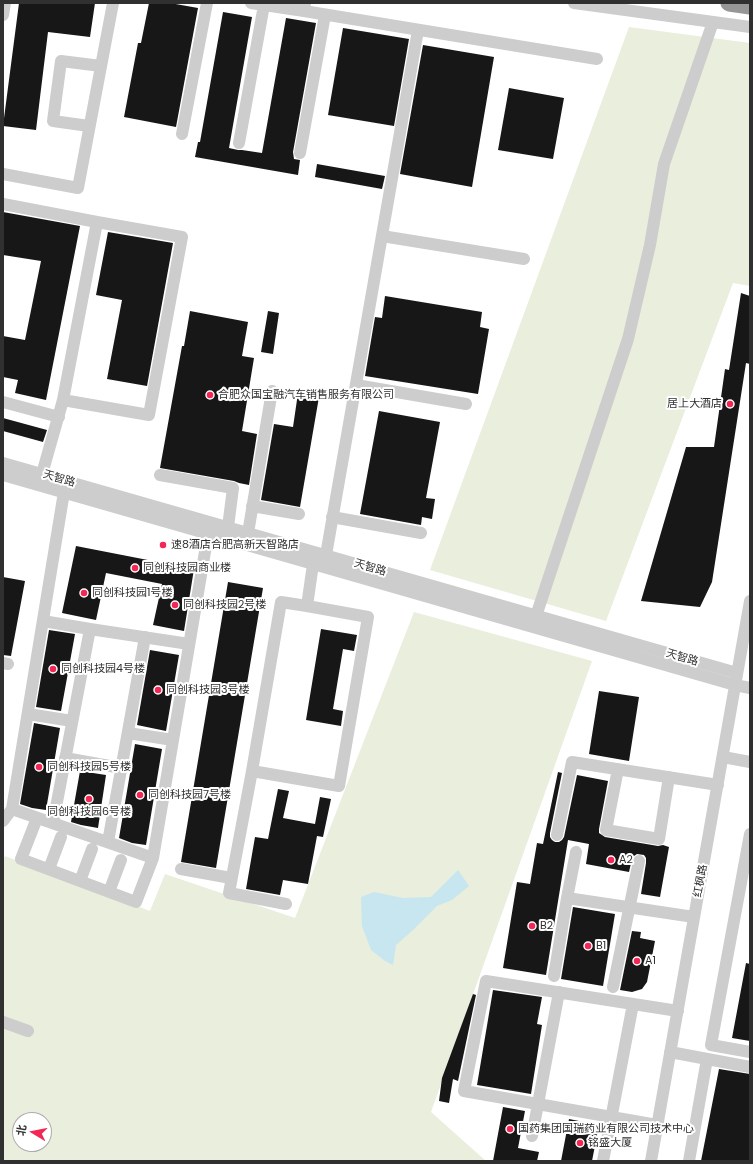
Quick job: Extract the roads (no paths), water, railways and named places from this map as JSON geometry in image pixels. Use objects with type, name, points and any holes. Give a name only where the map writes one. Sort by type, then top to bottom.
[{"type":"highway","points":[[729,3],[750,6]]},
{"type":"street","points":[[3,15],[5,3]]},
{"type":"street","points":[[3,174],[78,188],[113,3]]},
{"type":"street","points":[[182,134],[207,3]]},
{"type":"street","points":[[251,3],[304,7],[325,15],[597,59]]},
{"type":"street","points":[[574,3],[750,26]]},
{"type":"street","points":[[239,143],[264,5]]},
{"type":"street","points":[[300,153],[325,15]]},
{"type":"street","points":[[536,616],[628,339],[650,245],[664,164],[713,22]]},
{"type":"street","points":[[326,556],[418,30]]},
{"type":"street","points":[[89,126],[54,121],[61,61],[101,66]]},
{"type":"street","points":[[3,204],[182,237],[149,415],[63,400]]},
{"type":"street","points":[[42,474],[63,400],[97,222]]},
{"type":"street","points":[[382,236],[524,260]]},
{"type":"street","points":[[356,385],[466,404]]},
{"type":"street","points":[[248,533],[272,391]]},
{"type":"street","points":[[3,402],[58,417]]},
{"type":"street","name":"天智路","points":[[3,463],[536,616],[736,679]]},
{"type":"street","name":"天智路","points":[[3,475],[313,564],[736,679]]},
{"type":"street","points":[[160,475],[234,488],[228,527]]},
{"type":"street","points":[[3,821],[12,809],[64,492]]},
{"type":"street","points":[[252,506],[299,514]]},
{"type":"street","points":[[332,517],[421,533]]},
{"type":"street","points":[[37,818],[21,859],[136,902],[153,858],[208,534]]},
{"type":"street","points":[[307,606],[313,564]]},
{"type":"street","name":"红枫路","points":[[651,1161],[750,601]]},
{"type":"street","points":[[252,771],[339,786],[368,617],[281,602],[229,893],[286,904]]},
{"type":"street","points":[[43,621],[189,644]]},
{"type":"street","points":[[53,823],[90,629]]},
{"type":"street","points":[[108,842],[145,637]]},
{"type":"street","points":[[736,679],[750,688]]},
{"type":"street","points":[[28,714],[72,721]]},
{"type":"street","points":[[128,733],[173,740]]},
{"type":"street","points":[[723,757],[750,762]]},
{"type":"street","points":[[65,758],[121,768]]},
{"type":"street","points":[[557,835],[572,762],[718,785]]},
{"type":"street","points":[[618,769],[606,830],[659,839],[669,778]]},
{"type":"street","points":[[12,809],[153,858]]},
{"type":"street","points":[[750,834],[711,1045],[750,1052]]},
{"type":"street","points":[[49,869],[61,837]]},
{"type":"street","points":[[80,881],[92,849]]},
{"type":"street","points":[[554,976],[576,852]]},
{"type":"street","points":[[109,892],[121,860]]},
{"type":"street","points":[[613,987],[639,861]]},
{"type":"street","points":[[181,869],[232,878]]},
{"type":"street","points":[[567,898],[694,917]]},
{"type":"street","points":[[657,1125],[464,1091],[486,981],[678,1011]]},
{"type":"street","points":[[532,1136],[559,992]]},
{"type":"street","points":[[603,1161],[633,1004]]},
{"type":"street","points":[[3,1022],[28,1031]]},
{"type":"street","points":[[670,1052],[750,1067]]},
{"type":"street","points":[[690,1161],[707,1059]]},
{"type":"water","points":[[458,870],[469,886],[452,900],[437,906],[396,945],[393,965],[385,961],[371,950],[362,926],[361,897],[374,892],[403,898],[431,897]]},
{"type":"place","name":"合肥众国宝融汽车销售服务有限公司","points":[[210,395]]},
{"type":"place","name":"居上大酒店","points":[[730,404]]},
{"type":"place","name":"速8酒店合肥高新天智路店","points":[[163,545]]},
{"type":"place","name":"同创科技园商业楼","points":[[135,568]]},
{"type":"place","name":"同创科技园1号楼","points":[[84,593]]},
{"type":"place","name":"同创科技园2号楼","points":[[175,605]]},
{"type":"place","name":"同创科技园4号楼","points":[[53,669]]},
{"type":"place","name":"同创科技园3号楼","points":[[158,690]]},
{"type":"place","name":"同创科技园5号楼","points":[[39,767]]},
{"type":"place","name":"同创科技园7号楼","points":[[140,795]]},
{"type":"place","name":"同创科技园6号楼","points":[[89,799]]},
{"type":"place","name":"A2","points":[[611,860]]},
{"type":"place","name":"B2","points":[[532,926]]},
{"type":"place","name":"B1","points":[[588,946]]},
{"type":"place","name":"A1","points":[[637,961]]},
{"type":"place","name":"国药集团国瑞药业有限公司技术中心","points":[[510,1129]]},
{"type":"place","name":"铭盛大厦","points":[[580,1143]]}]
